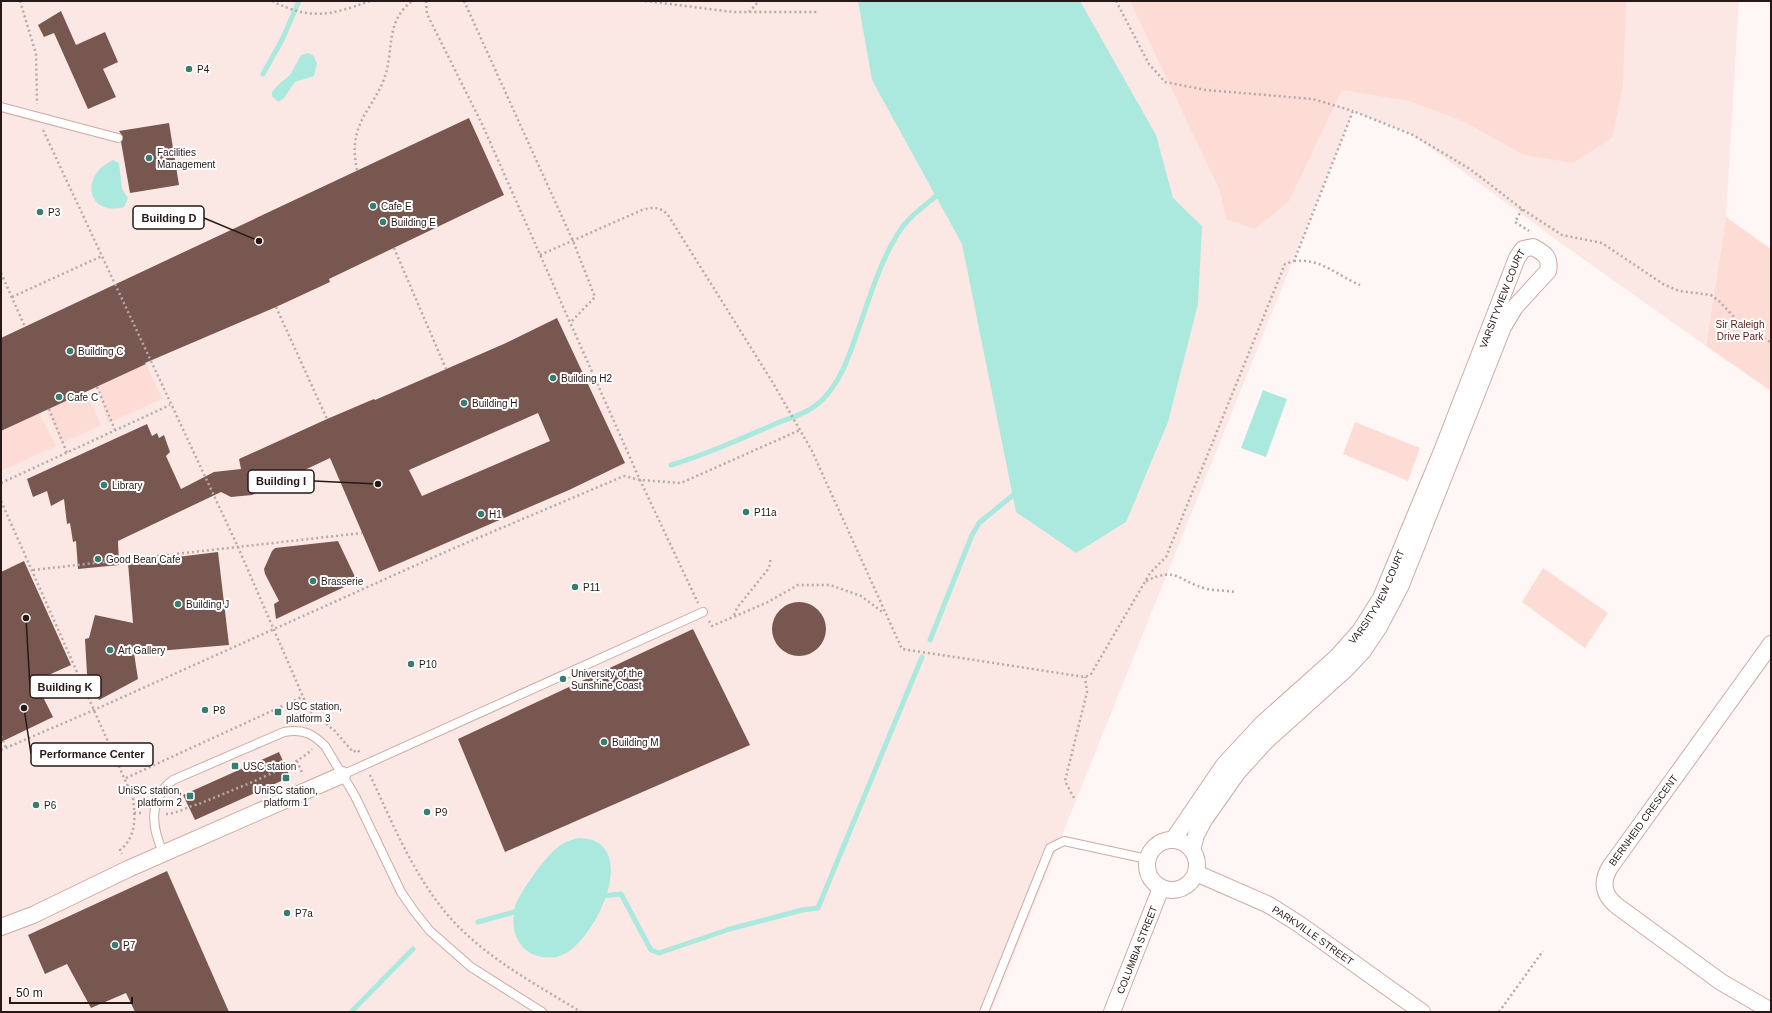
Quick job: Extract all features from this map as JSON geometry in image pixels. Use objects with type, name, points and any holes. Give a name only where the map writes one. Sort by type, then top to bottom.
[{"type":"street","name":"VARSITYVIEW COURT","points":[[1173,840],[1224,765],[1262,724],[1342,663],[1363,651],[1379,627],[1401,585],[1431,491],[1497,325]]},
{"type":"street","name":"BERNHEID CRESCENT","points":[[1771,644],[1613,862],[1604,881],[1606,895],[1616,906],[1721,982],[1771,1011]]},
{"type":"street","name":"VARSITYVIEW COURT","points":[[1192,850],[1196,835],[1204,820],[1237,773],[1342,663]]},
{"type":"street","points":[[1,928],[33,915],[128,869],[342,775]]},
{"type":"street","points":[[1173,840],[1186,844],[1192,850],[1196,861],[1196,873],[1192,880],[1181,889],[1167,890],[1154,883],[1149,876],[1147,859],[1151,851],[1157,845],[1173,840]]},
{"type":"street","name":"PARKVILLE STREET","points":[[1196,873],[1269,905],[1299,924],[1422,1012]]},
{"type":"street","name":"COLUMBIA STREET","points":[[1112,1012],[1161,888]]},
{"type":"lane","points":[[1,107],[118,138]]},
{"type":"lane","points":[[342,775],[703,612]]},
{"type":"lane","points":[[164,854],[155,833],[155,813],[160,795],[165,786],[173,780],[284,732],[302,730],[319,740],[325,746],[355,796],[401,892],[430,931],[470,967],[542,1012]]},
{"type":"lane","points":[[984,1012],[1050,848],[1064,841],[1147,859]]},
{"type":"path","points":[[20,1],[36,54],[37,116],[170,405],[238,547],[302,697],[313,714],[340,735],[353,752],[358,750],[412,864],[446,914],[478,945],[502,963],[580,1012]]},
{"type":"path","points":[[272,1],[298,12],[311,15],[328,14],[370,1]]},
{"type":"path","points":[[357,170],[353,152],[356,136],[362,120],[378,94],[385,78],[395,23],[401,10],[412,1]]},
{"type":"path","points":[[426,1],[427,14],[482,124],[640,480],[703,612],[712,626],[734,615],[766,603],[798,584],[830,584],[861,596],[885,613]]},
{"type":"path","points":[[464,1],[573,241],[595,297],[570,323]]},
{"type":"path","points":[[645,1],[718,11],[817,12]]},
{"type":"path","points":[[748,12],[758,1]]},
{"type":"path","points":[[1116,1],[1149,64],[1165,82],[1206,90],[1313,99],[1353,111],[1413,135],[1470,169],[1522,209],[1562,235],[1602,243],[1663,284],[1679,291],[1711,295],[1720,302],[1749,333],[1771,342]]},
{"type":"path","points":[[1294,261],[1353,111]]},
{"type":"path","points":[[540,255],[642,210],[654,207],[662,209],[668,215],[798,425],[812,451],[902,649],[1085,677],[1091,674],[1150,573],[1166,557],[1284,264],[1306,260],[1315,262],[1360,285]]},
{"type":"path","points":[[1522,209],[1515,222],[1532,233]]},
{"type":"path","points":[[394,248],[446,369]]},
{"type":"path","points":[[12,297],[102,256]]},
{"type":"path","points":[[1,273],[26,327]]},
{"type":"path","points":[[276,307],[327,419]]},
{"type":"path","points":[[97,387],[115,430]]},
{"type":"path","points":[[1,483],[170,405]]},
{"type":"path","points":[[49,409],[67,453]]},
{"type":"path","points":[[1,750],[94,710],[452,549],[624,476],[640,480],[681,483],[801,431]]},
{"type":"path","points":[[1,500],[94,710],[126,778],[133,798],[135,824],[133,834],[128,844],[120,850],[128,869]]},
{"type":"path","points":[[33,570],[362,533]]},
{"type":"path","points":[[734,615],[737,608],[769,568],[771,558]]},
{"type":"path","points":[[1145,581],[1164,573],[1171,574],[1207,589],[1234,592]]},
{"type":"path","points":[[1074,798],[1065,781],[1087,692],[1085,677]]},
{"type":"path","points":[[126,778],[302,697]]},
{"type":"path","points":[[134,812],[171,814],[188,806],[199,804],[297,761],[307,755],[329,726]]},
{"type":"path","points":[[1,736],[6,748]]},
{"type":"path","points":[[1500,1012],[1543,951]]},
{"type":"shaded area","name":"University of the Sunshine Coast","points":[[1,1],[1739,1],[1726,217],[1706,346],[1569,249],[1413,135],[1353,111],[991,1012],[1,1012]]},
{"type":"green space","points":[[1130,1],[1626,1],[1623,85],[1612,138],[1573,163],[1524,155],[1465,122],[1409,101],[1342,90],[1289,201],[1255,229],[1226,219],[1220,191]]},
{"type":"green space","name":"Sir Raleigh Drive Park","points":[[1726,217],[1771,249],[1771,391],[1706,346]]},
{"type":"green space","points":[[146,364],[162,399],[108,423],[97,387]]},
{"type":"green space","points":[[86,392],[101,425],[62,443],[46,410]]},
{"type":"green space","points":[[39,413],[56,446],[1,471],[1,432]]},
{"type":"green space","points":[[1355,422],[1420,448],[1408,481],[1343,454]]},
{"type":"green space","points":[[1543,568],[1608,613],[1585,648],[1522,602]]},
{"type":"water","points":[[858,1],[1080,1],[1156,135],[1173,198],[1202,226],[1198,304],[1168,422],[1126,522],[1076,553],[1016,512],[962,244],[872,80]]},
{"type":"water","points":[[308,53],[313,55],[317,63],[314,76],[295,82],[284,98],[278,102],[272,96],[272,92],[290,75],[301,55]]},
{"type":"water","points":[[113,160],[119,163],[122,189],[128,198],[124,207],[108,208],[101,205],[96,201],[91,189],[92,182],[96,174]]},
{"type":"water","points":[[1263,390],[1287,399],[1266,457],[1241,448]]},
{"type":"water","points":[[579,838],[599,843],[609,856],[611,875],[606,896],[597,917],[584,936],[570,950],[556,957],[535,955],[527,951],[516,937],[513,918],[517,901],[533,876],[552,852],[564,843]]},
{"type":"building","points":[[61,11],[76,45],[105,32],[118,62],[103,69],[116,97],[88,109],[54,33],[44,37],[38,25]]},
{"type":"building","points":[[469,118],[504,195],[329,279],[330,282],[276,307],[145,363],[146,364],[1,431],[1,338]]},
{"type":"building","name":"Facilities Management","points":[[169,123],[179,185],[130,193],[121,142],[123,137],[119,131]]},
{"type":"building","points":[[557,318],[625,463],[569,490],[379,572],[330,458],[252,495],[231,497],[221,492],[118,541],[119,565],[78,569],[76,541],[73,542],[70,523],[67,524],[64,499],[51,506],[47,491],[33,497],[27,479],[147,424],[152,436],[157,433],[159,438],[164,435],[170,452],[166,456],[181,489],[214,472],[241,469],[239,459],[327,419],[374,399],[375,400],[506,343]],"holes":[[[538,413],[550,441],[422,496],[409,470]]]},
{"type":"building","name":"Brasserie","points":[[338,541],[357,581],[276,619],[274,604],[279,601],[265,574],[264,569],[272,551],[275,548]]},
{"type":"building","name":"Building J","points":[[218,552],[229,645],[134,653],[138,679],[99,700],[87,674],[85,639],[89,638],[95,615],[133,623],[128,563]]},
{"type":"building","points":[[24,561],[71,665],[35,681],[53,717],[1,742],[1,572]]},
{"type":"building","points":[[799,602],[809,604],[818,610],[824,619],[826,629],[824,639],[818,648],[809,654],[799,656],[789,654],[780,648],[774,639],[772,629],[774,619],[780,610],[789,604]]},
{"type":"building","name":"Building M","points":[[693,629],[750,745],[505,852],[458,739]]},
{"type":"building","points":[[279,752],[290,777],[195,820],[183,795]]},
{"type":"building","name":"P7","points":[[167,871],[229,1012],[135,1012],[126,993],[91,1008],[67,964],[45,974],[28,935]]},
{"type":"waterway","points":[[263,74],[282,40],[299,1]]},
{"type":"waterway","points":[[671,465],[737,441],[800,414],[812,408],[823,399],[835,384],[844,368],[875,281],[892,243],[903,226],[918,211],[940,193]]},
{"type":"waterway","points":[[930,640],[972,535],[979,523],[1018,491]]},
{"type":"waterway","points":[[602,896],[621,894],[651,950],[659,953],[730,929],[802,910],[818,908],[922,657]]},
{"type":"waterway","points":[[478,922],[521,910]]},
{"type":"waterway","points":[[351,1012],[413,949]]},
{"type":"place","name":"P4","points":[[189,69]]},
{"type":"place","name":"Facilities Management","points":[[149,158]]},
{"type":"place","name":"Cafe E","points":[[373,206]]},
{"type":"place","name":"P3","points":[[40,212]]},
{"type":"place","name":"Building E","points":[[383,222]]},
{"type":"place","name":"Building D","points":[[259,241]]},
{"type":"place","name":"Building C","points":[[70,351]]},
{"type":"place","name":"Building H2","points":[[553,378]]},
{"type":"place","name":"Cafe C","points":[[59,397]]},
{"type":"place","name":"Building H","points":[[464,403]]},
{"type":"place","name":"Building I","points":[[378,484]]},
{"type":"place","name":"Library","points":[[104,485]]},
{"type":"place","name":"P11a","points":[[746,512]]},
{"type":"place","name":"H1","points":[[481,514]]},
{"type":"place","name":"Good Bean Cafe","points":[[98,559]]},
{"type":"place","name":"Brasserie","points":[[313,581]]},
{"type":"place","name":"P11","points":[[575,587]]},
{"type":"place","name":"Building J","points":[[178,604]]},
{"type":"place","name":"Building K","points":[[26,618]]},
{"type":"place","name":"Art Gallery","points":[[110,650]]},
{"type":"place","name":"P10","points":[[411,664]]},
{"type":"place","name":"University of the Sunshine Coast","points":[[563,679]]},
{"type":"place","name":"Performance Center","points":[[24,708]]},
{"type":"place","name":"P8","points":[[205,710]]},
{"type":"place","name":"USC station, platform 3","points":[[278,712]]},
{"type":"place","name":"Building M","points":[[604,742]]},
{"type":"place","name":"USC station","points":[[235,766]]},
{"type":"place","name":"UniSC station, platform 1","points":[[286,778]]},
{"type":"place","name":"UniSC station, platform 2","points":[[190,796]]},
{"type":"place","name":"P6","points":[[36,805]]},
{"type":"place","name":"P9","points":[[427,812]]},
{"type":"place","name":"P7a","points":[[287,913]]},
{"type":"place","name":"P7","points":[[115,945]]}]
